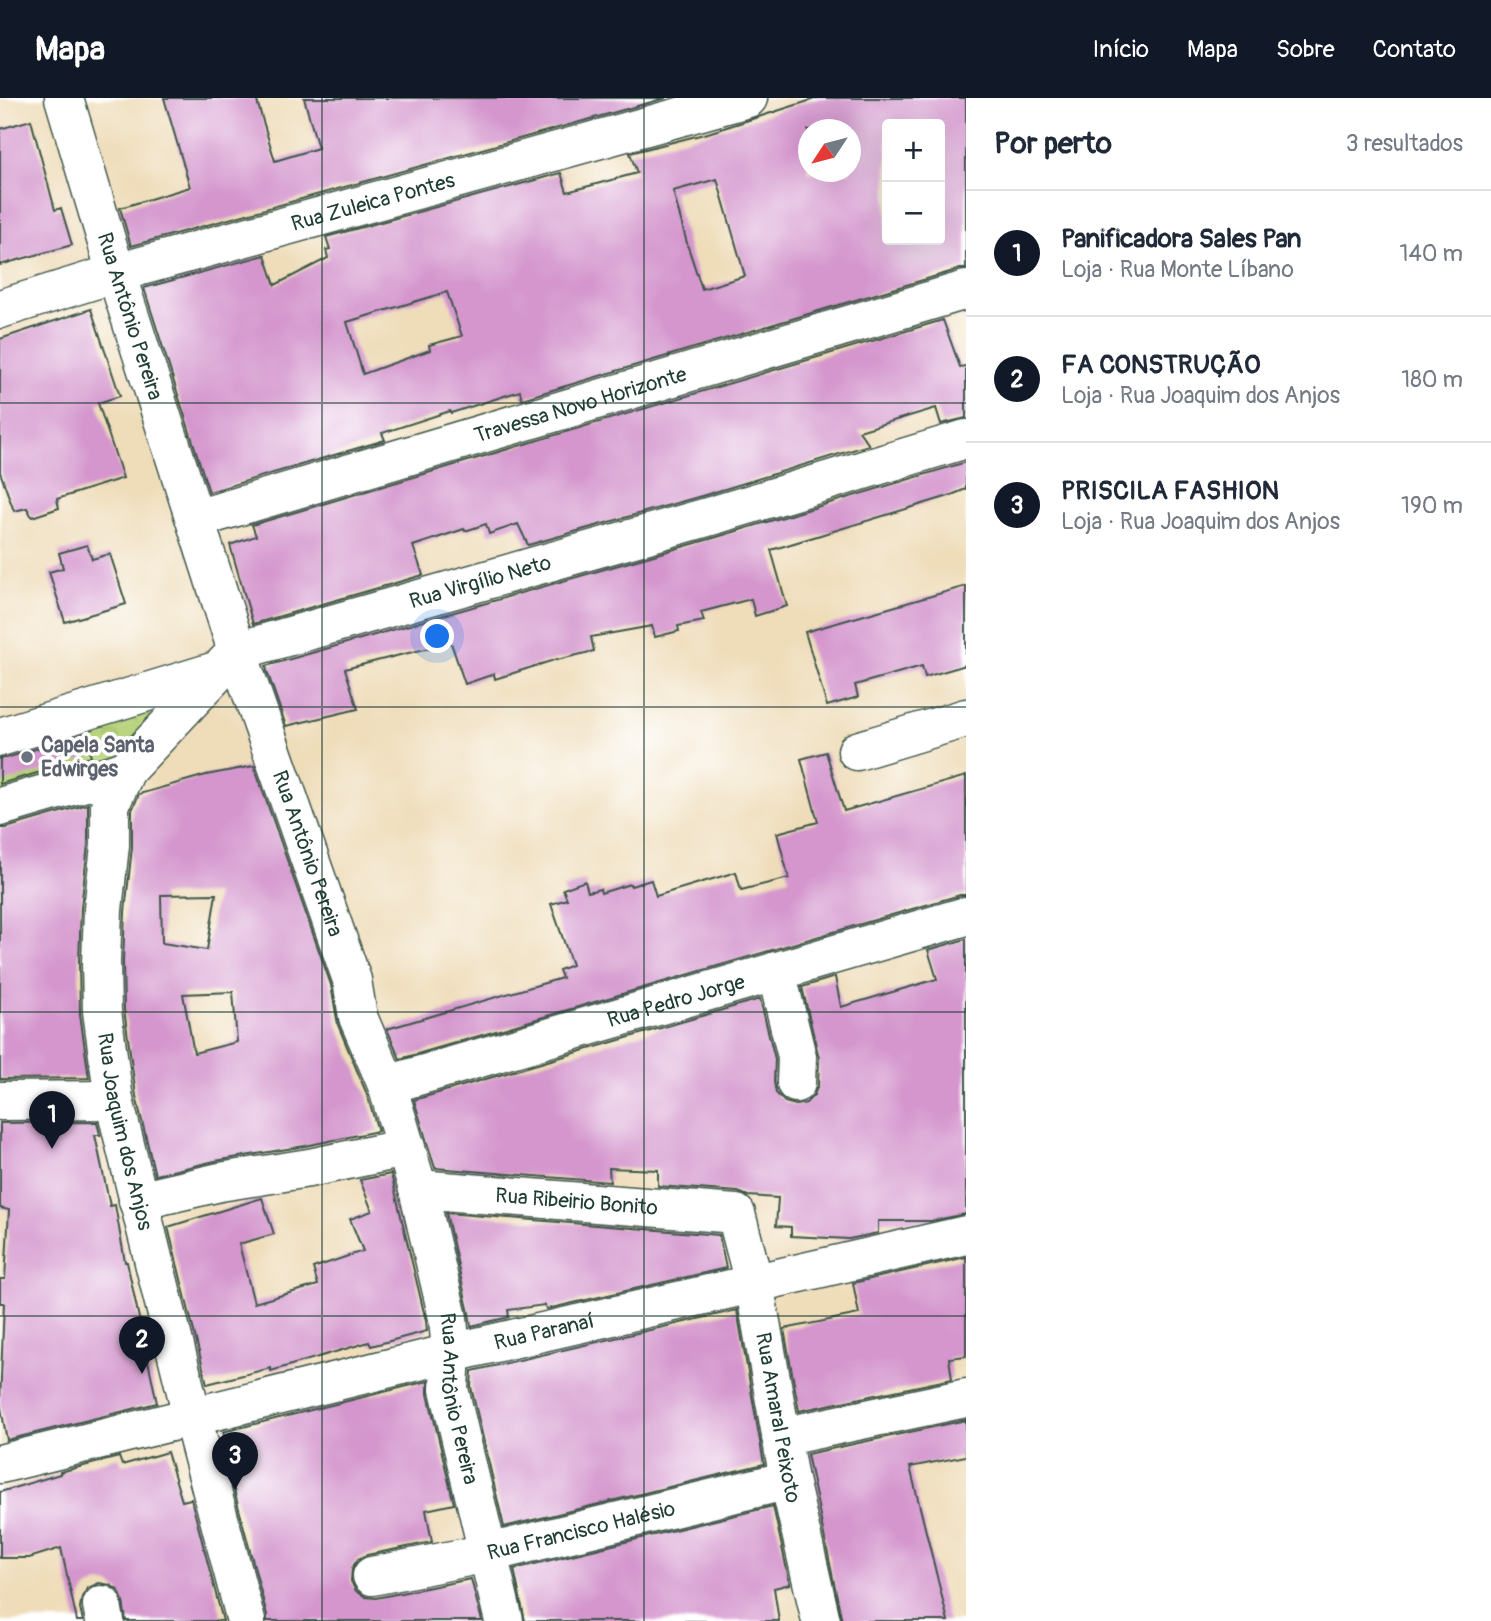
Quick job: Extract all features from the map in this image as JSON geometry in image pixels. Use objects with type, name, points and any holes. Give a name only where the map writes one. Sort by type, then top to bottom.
[{"type":"street","name":"Rua Antônio Pereira","points":[[64,98],[116,273],[196,519],[228,661],[352,980],[358,1017],[387,1085],[418,1189],[448,1318],[451,1353],[449,1389],[504,1621]]},
{"type":"street","name":"Rua Zuleica Pontes","points":[[0,309],[116,273],[748,98]]},
{"type":"street","name":"Travessa Novo Horizonte","points":[[196,519],[966,290]]},
{"type":"street","name":"Rua Virgílio Neto","points":[[0,737],[228,661],[966,439]]},
{"type":"street","name":"Rua Joaquim dos Anjos","points":[[228,661],[126,770],[110,805],[110,845],[101,961],[102,1011],[114,1100],[246,1621]]},
{"type":"street","points":[[857,751],[966,718]]},
{"type":"street","points":[[0,807],[126,770]]},
{"type":"street","name":"Rua Pedro Jorge","points":[[387,1085],[966,916]]},
{"type":"street","points":[[776,971],[797,1057],[796,1083]]},
{"type":"street","points":[[0,1101],[114,1100]]},
{"type":"street","points":[[138,1201],[220,1182],[309,1168],[406,1148]]},
{"type":"street","name":"Rua Ribeirio Bonito","points":[[418,1189],[736,1214]]},
{"type":"street","name":"Rua Amaral Peixoto","points":[[736,1214],[754,1283],[789,1480],[821,1621]]},
{"type":"street","name":"Rua Paranaí","points":[[0,1464],[451,1353],[966,1235]]},
{"type":"street","points":[[781,1437],[966,1398]]},
{"type":"street","name":"Rua Francisco Halésio","points":[[372,1576],[488,1553],[789,1480]]},
{"type":"green space","points":[[141,707],[152,719],[120,768],[0,800],[0,750]]},
{"type":"building","points":[[164,98],[256,98],[275,161],[318,148],[304,98],[666,98],[131,246],[120,208],[190,187]]},
{"type":"building","points":[[818,98],[966,98],[966,269],[522,399],[520,391],[451,413],[450,411],[382,433],[385,440],[209,492],[144,288],[265,255],[275,285],[328,258],[326,250],[330,249],[326,237],[561,173],[567,192],[637,173],[630,153],[708,133]],"holes":[[[717,179],[745,276],[702,289],[673,191]],[[447,292],[462,336],[429,345],[430,350],[363,374],[347,322]]]},
{"type":"building","points":[[31,120],[55,210],[61,208],[72,245],[0,265],[0,129]]},
{"type":"building","points":[[91,309],[120,396],[98,403],[123,478],[57,499],[59,508],[32,517],[27,508],[14,511],[0,472],[0,339]]},
{"type":"building","points":[[943,320],[960,367],[966,366],[966,418],[941,424],[936,408],[859,431],[869,445],[528,545],[518,524],[489,534],[486,524],[465,531],[464,529],[413,546],[423,575],[253,624],[230,545],[256,536],[252,525]]},
{"type":"building","points":[[966,462],[966,489],[771,550],[787,606],[755,616],[751,599],[701,612],[704,621],[678,626],[679,631],[655,637],[652,626],[591,637],[594,651],[557,659],[495,679],[494,674],[465,684],[451,643],[345,669],[358,709],[286,726],[267,671],[266,666],[717,537]]},
{"type":"building","points":[[87,545],[92,559],[110,554],[126,604],[65,622],[49,572],[63,568],[59,553]]},
{"type":"building","points":[[966,586],[966,665],[925,677],[922,666],[855,685],[858,697],[827,706],[805,632]]},
{"type":"building","points":[[85,734],[91,757],[0,784],[0,758]]},
{"type":"building","points":[[826,752],[844,811],[966,776],[966,895],[400,1059],[387,1029],[562,978],[559,970],[572,965],[551,904],[567,899],[563,889],[585,881],[588,892],[600,889],[601,893],[651,880],[656,896],[736,872],[741,890],[789,878],[777,833],[818,822],[801,759]]},
{"type":"building","points":[[254,766],[331,985],[338,1025],[366,1092],[378,1131],[215,1161],[155,1175],[136,1096],[124,1009],[125,912],[132,847],[132,810],[139,794],[206,775]],"holes":[[[216,894],[207,950],[162,943],[161,895]],[[233,992],[237,1042],[194,1053],[183,994]]]},
{"type":"building","points":[[88,804],[88,844],[81,908],[79,962],[80,1014],[89,1078],[0,1079],[0,828]]},
{"type":"building","points":[[966,939],[966,1214],[931,1221],[878,1221],[878,1233],[849,1239],[791,1236],[791,1227],[776,1226],[778,1198],[658,1186],[658,1170],[609,1168],[610,1182],[435,1168],[414,1100],[760,999],[775,1059],[776,1093],[785,1102],[796,1105],[806,1103],[814,1095],[818,1085],[819,1058],[802,987],[835,977],[841,1007],[937,979],[928,950]]},
{"type":"building","points":[[97,1122],[100,1135],[95,1135],[110,1206],[115,1205],[157,1403],[7,1440],[0,1403],[4,1303],[0,1303],[0,1279],[5,1279],[9,1210],[0,1208],[0,1123]]},
{"type":"building","points":[[391,1174],[427,1331],[371,1346],[369,1342],[271,1371],[271,1368],[207,1384],[168,1227],[262,1198],[274,1234],[239,1244],[254,1303],[318,1285],[313,1268],[363,1251],[350,1219],[372,1211],[360,1180]]},
{"type":"building","points":[[446,1213],[719,1235],[726,1268],[547,1309],[544,1305],[508,1310],[509,1317],[471,1326]]},
{"type":"building","points":[[966,1257],[966,1356],[949,1358],[952,1379],[799,1411],[784,1329],[859,1314],[853,1283]]},
{"type":"building","points":[[737,1310],[764,1464],[504,1527],[471,1387],[472,1371]]},
{"type":"building","points":[[428,1381],[428,1394],[454,1504],[426,1510],[432,1542],[358,1559],[352,1568],[351,1581],[356,1591],[366,1597],[376,1598],[471,1579],[482,1621],[267,1621],[230,1475],[235,1473],[223,1432]]},
{"type":"building","points":[[966,1420],[966,1456],[910,1467],[948,1621],[842,1621],[807,1454]]},
{"type":"building","points":[[167,1452],[182,1501],[191,1499],[223,1621],[126,1621],[119,1591],[110,1585],[99,1583],[88,1588],[82,1597],[80,1608],[83,1621],[77,1621],[61,1548],[29,1558],[0,1558],[0,1492],[60,1472],[119,1457],[122,1465]]},
{"type":"building","points":[[773,1506],[790,1584],[774,1588],[779,1621],[525,1621],[514,1569]]},
{"type":"place","name":"Capela Santa Edwirges","points":[[27,757]]},
{"type":"place","name":"Panificadora Sales Pan","points":[[52,1149]]},
{"type":"place","name":"FA CONSTRUÇÃO","points":[[142,1374]]},
{"type":"place","name":"PRISCILA FASHION","points":[[235,1490]]}]
